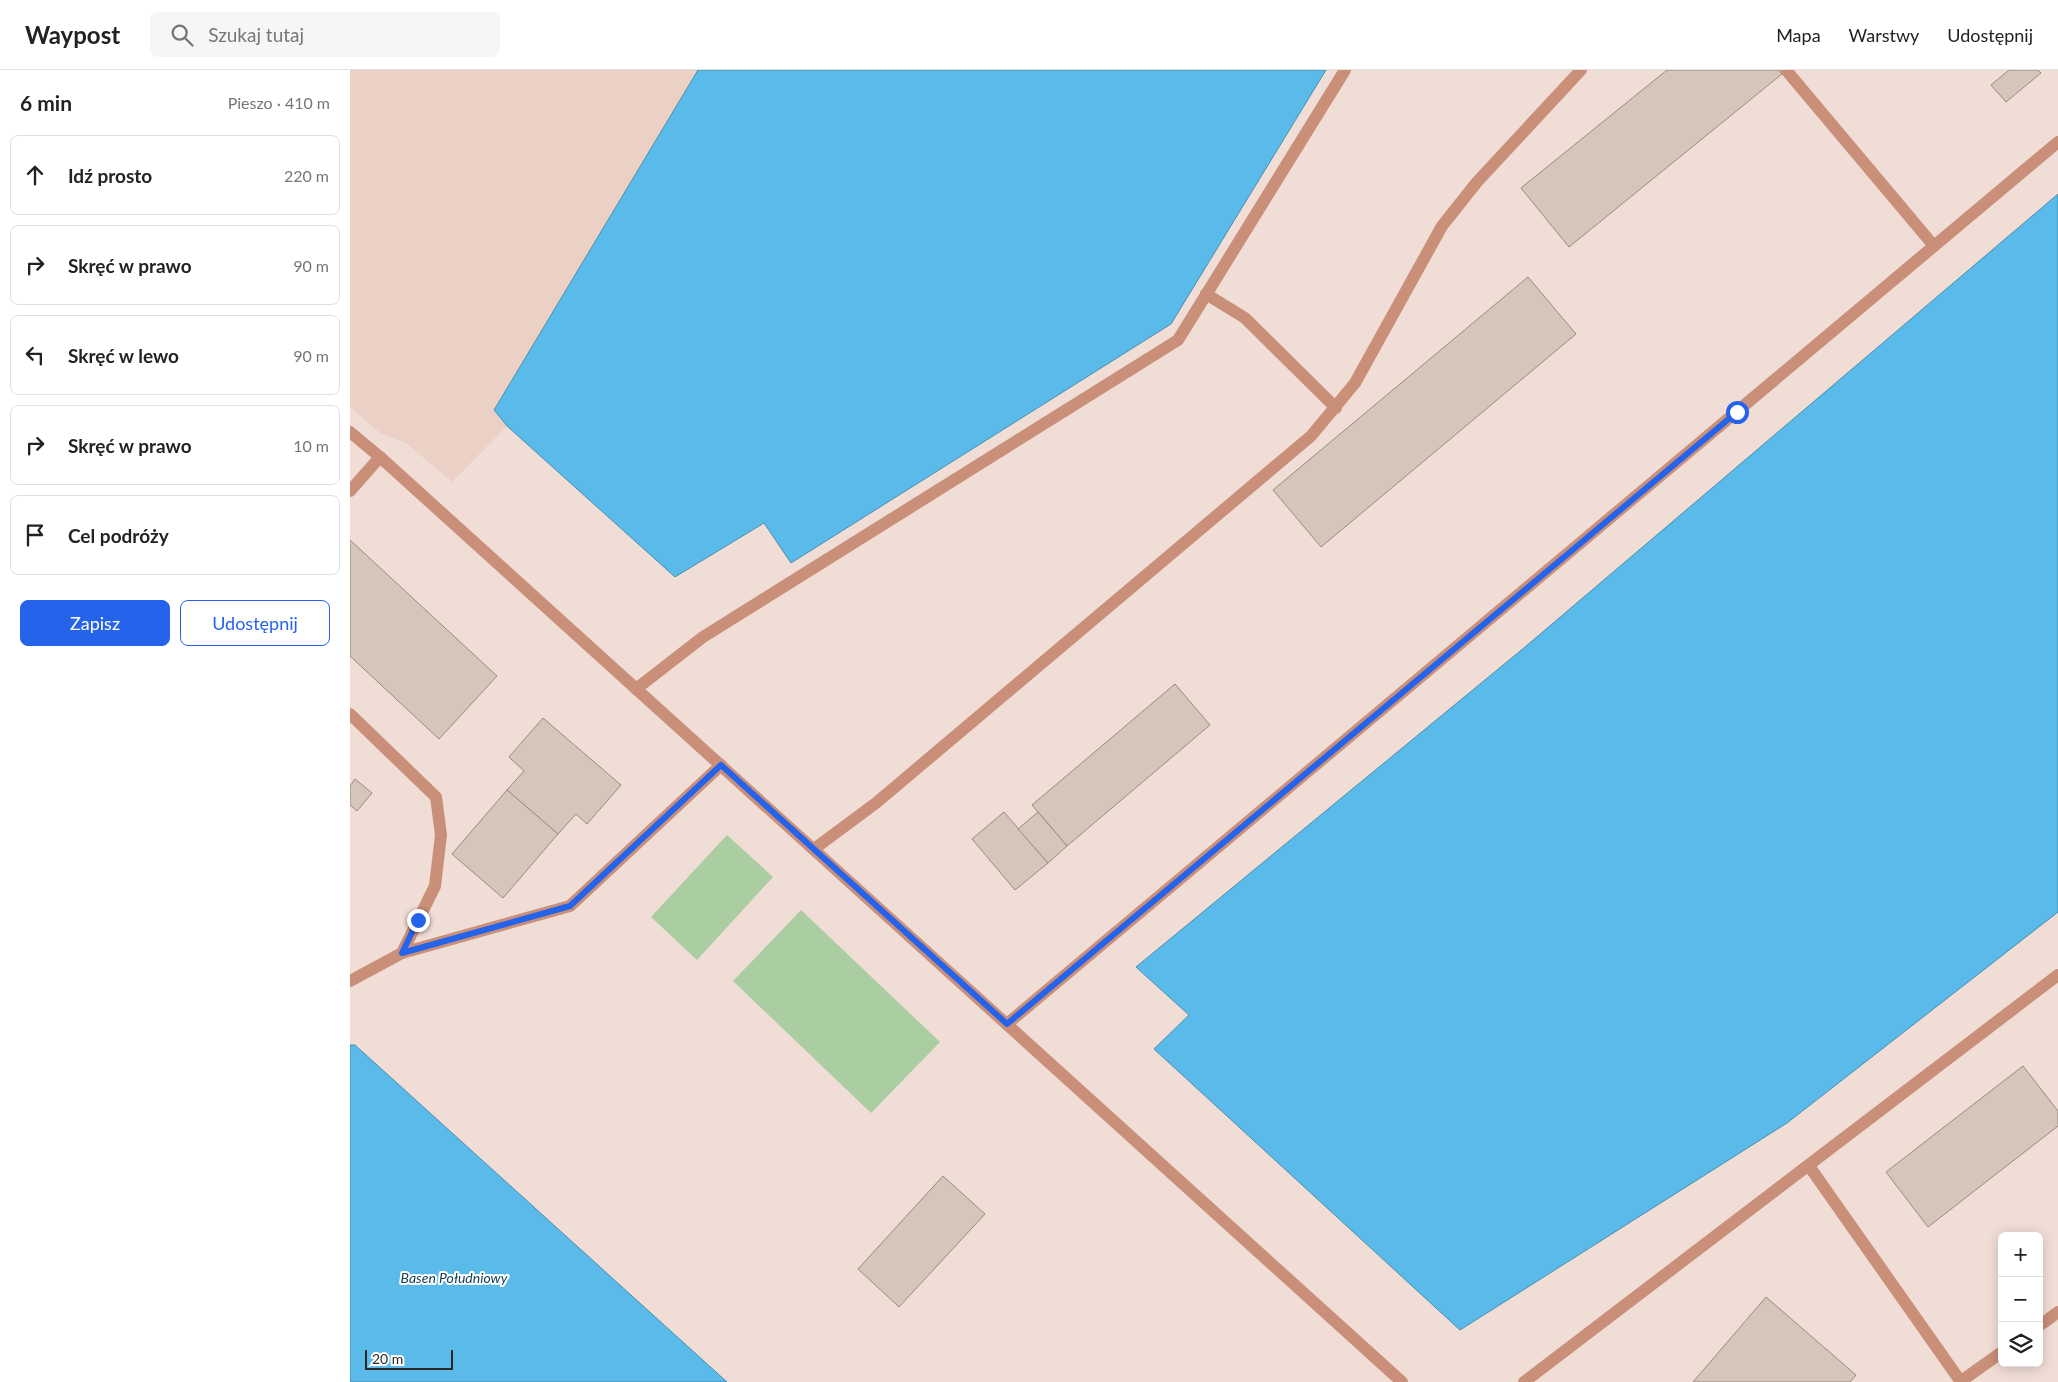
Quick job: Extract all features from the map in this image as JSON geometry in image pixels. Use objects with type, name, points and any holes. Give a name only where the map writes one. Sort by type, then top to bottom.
[{"type":"lane","points":[[636,689],[703,637],[1178,340],[1345,70]]},
{"type":"lane","points":[[814,849],[884,797],[1311,436],[1356,383],[1442,226],[1477,182],[1581,70]]},
{"type":"lane","points":[[1786,70],[1934,246]]},
{"type":"lane","points":[[1007,1024],[2058,142]]},
{"type":"lane","points":[[1206,294],[1245,318],[1336,408]]},
{"type":"lane","points":[[350,432],[380,457],[1402,1382]]},
{"type":"lane","points":[[350,492],[380,457]]},
{"type":"lane","points":[[350,714],[436,797],[441,835],[435,886],[402,953]]},
{"type":"lane","points":[[350,981],[402,953],[570,906],[721,765]]},
{"type":"lane","points":[[1524,1382],[2058,975]]},
{"type":"lane","points":[[1809,1166],[1961,1382],[1998,1355]]},
{"type":"lane","points":[[2043,1323],[2058,1312]]},
{"type":"shaded area","points":[[350,70],[698,70],[493,411],[507,426],[452,482],[406,443],[380,433],[350,407]]},
{"type":"green space","points":[[727,835],[773,877],[697,960],[651,917]]},
{"type":"green space","points":[[801,910],[940,1042],[871,1113],[733,981]]},
{"type":"water","points":[[698,70],[1326,70],[1171,324],[791,563],[764,523],[675,577],[507,426],[494,410]]},
{"type":"water","points":[[2058,194],[2058,912],[1787,1123],[1460,1330],[1154,1049],[1189,1015],[1136,967],[1525,647]]},
{"type":"water","name":"Basen Południowy","points":[[350,1045],[355,1045],[727,1382],[350,1382]]},
{"type":"building","points":[[1667,70],[1778,70],[1782,74],[1569,247],[1521,188]]},
{"type":"building","points":[[2009,70],[2038,70],[2041,73],[2006,102],[1991,85]]},
{"type":"building","points":[[1528,277],[1576,334],[1321,547],[1273,490]]},
{"type":"building","points":[[350,540],[497,676],[439,739],[350,656]]},
{"type":"building","points":[[1175,684],[1210,725],[1067,846],[1032,805]]},
{"type":"building","points":[[543,718],[621,785],[587,824],[576,814],[558,834],[507,790],[524,771],[509,757]]},
{"type":"building","points":[[355,779],[372,793],[357,811],[350,805],[350,786]]},
{"type":"building","points":[[507,790],[558,834],[503,898],[452,854]]},
{"type":"building","points":[[1004,812],[1048,863],[1015,890],[972,839]]},
{"type":"building","points":[[1038,812],[1067,846],[1048,863],[1018,829]]},
{"type":"building","points":[[2023,1066],[2058,1111],[2058,1126],[1928,1227],[1886,1172]]},
{"type":"building","points":[[943,1176],[985,1214],[899,1307],[858,1269]]},
{"type":"building","points":[[1766,1297],[1856,1375],[1850,1382],[1693,1382]]},
{"type":"route","points":[[418,920],[402,953],[472,935],[570,906],[721,765],[1007,1024],[1737,412]]}]
